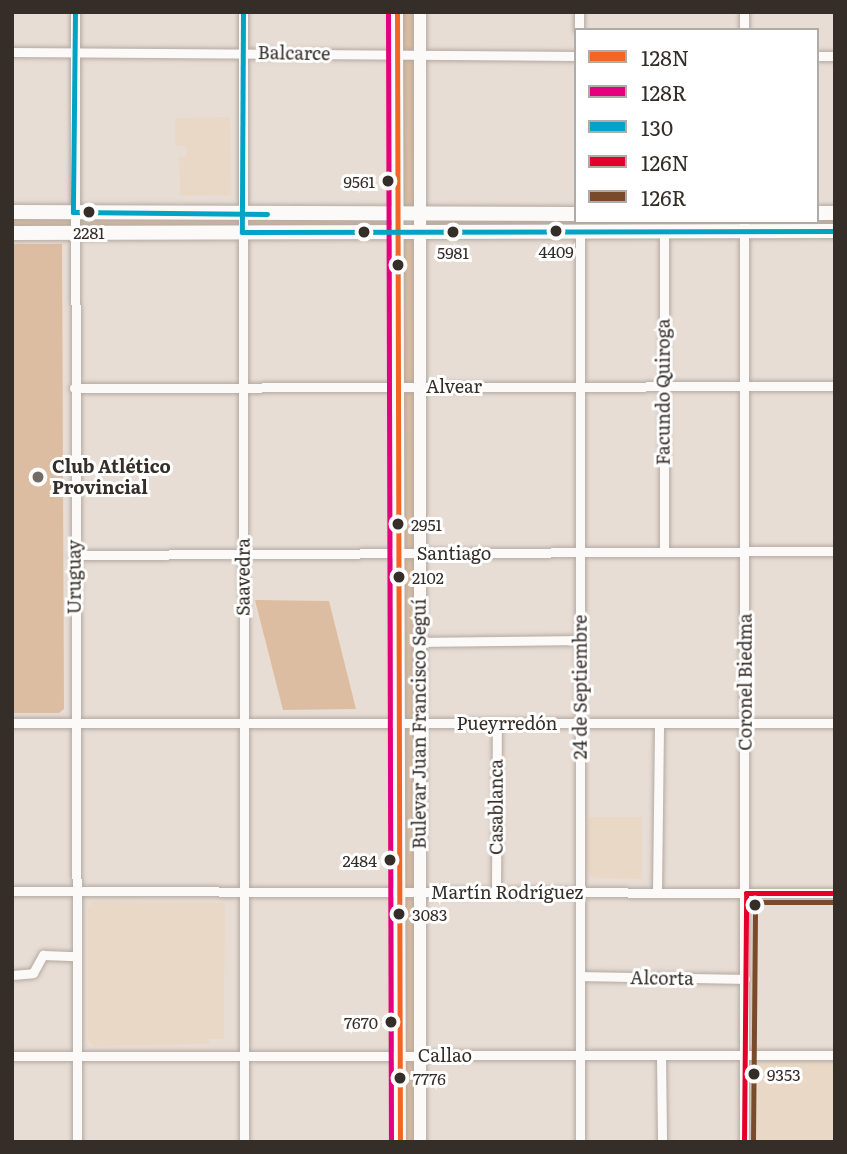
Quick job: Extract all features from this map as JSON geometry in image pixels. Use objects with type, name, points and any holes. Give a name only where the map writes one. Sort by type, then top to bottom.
[{"type":"main road","name":"Bulevar Juan Francisco Seguí","points":[[397,12],[400,1142]]},
{"type":"main road","name":"Bulevar Juan Francisco Seguí","points":[[420,12],[420,1142]]},
{"type":"main road","points":[[12,212],[574,214]]},
{"type":"main road","points":[[12,233],[580,232],[744,227],[835,231]]},
{"type":"street","name":"Uruguay","points":[[75,12],[73,233],[77,1142]]},
{"type":"street","name":"Saavedra","points":[[243,12],[244,1142]]},
{"type":"street","name":"Balcarce","points":[[12,52],[574,56]]},
{"type":"street","name":"Coronel Biedma","points":[[744,227],[744,1142]]},
{"type":"street","name":"Facundo Quiroga","points":[[664,231],[664,552]]},
{"type":"street","name":"24 de Septiembre","points":[[580,232],[580,1142]]},
{"type":"street","name":"Alvear","points":[[74,388],[835,386]]},
{"type":"street","name":"Santiago","points":[[74,555],[835,551]]},
{"type":"street","points":[[419,642],[580,640]]},
{"type":"street","name":"Pueyrredón","points":[[12,723],[835,723]]},
{"type":"street","name":"Casablanca","points":[[496,892],[497,723]]},
{"type":"street","points":[[657,892],[659,723]]},
{"type":"street","name":"Martín Rodríguez","points":[[12,891],[835,893]]},
{"type":"street","points":[[12,975],[33,972],[41,956],[76,956]]},
{"type":"street","name":"Alcorta","points":[[580,976],[745,979]]},
{"type":"street","points":[[661,1055],[662,1142]]},
{"type":"street","name":"Callao","points":[[12,1056],[835,1055]]},
{"type":"shaded area","points":[[397,12],[420,12],[419,214],[398,214]]},
{"type":"shaded area","points":[[230,117],[231,195],[180,196],[179,157],[186,157],[186,146],[175,146],[175,118]]},
{"type":"shaded area","points":[[12,212],[398,214],[399,232],[12,233]]},
{"type":"shaded area","points":[[819,213],[835,213],[835,231],[419,232],[419,214],[574,214],[574,224],[819,224]]},
{"type":"shaded area","points":[[399,232],[419,232],[420,1142],[400,1142]]},
{"type":"shaded area","name":"Club Atlético Provincial","points":[[12,244],[62,244],[64,709],[59,713],[12,713]]},
{"type":"shaded area","points":[[255,600],[329,601],[356,709],[283,710]]},
{"type":"shaded area","points":[[587,817],[642,817],[642,879],[594,878],[587,871]]},
{"type":"shaded area","points":[[93,902],[225,903],[224,1039],[209,1039],[209,1044],[94,1046],[88,1040],[88,907]]},
{"type":"shaded area","points":[[759,1059],[835,1060],[835,1142],[756,1142]]},
{"type":"transit line","name":"130","points":[[75,12],[73,212],[267,214]]},
{"type":"transit line","name":"130","points":[[243,12],[242,232],[835,231]]},
{"type":"transit line","name":"128R","points":[[388,12],[391,1142]]},
{"type":"transit line","name":"128N","points":[[397,12],[400,1142]]},
{"type":"transit line","name":"126N","points":[[744,1142],[746,893],[835,893]]},
{"type":"transit line","name":"126R","points":[[753,1142],[755,902],[835,902]]},
{"type":"place","name":"9561","points":[[388,181]]},
{"type":"place","name":"2281","points":[[89,212]]},
{"type":"place","name":"4409","points":[[556,231]]},
{"type":"place","name":"5981","points":[[453,232]]},
{"type":"place","name":"Club Atlético Provincial","points":[[38,477]]},
{"type":"place","name":"2951","points":[[398,524]]},
{"type":"place","name":"2102","points":[[399,577]]},
{"type":"place","name":"2484","points":[[390,860]]},
{"type":"place","name":"3083","points":[[399,914]]},
{"type":"place","name":"7670","points":[[391,1022]]},
{"type":"place","name":"9353","points":[[754,1074]]},
{"type":"place","name":"7776","points":[[400,1078]]}]
